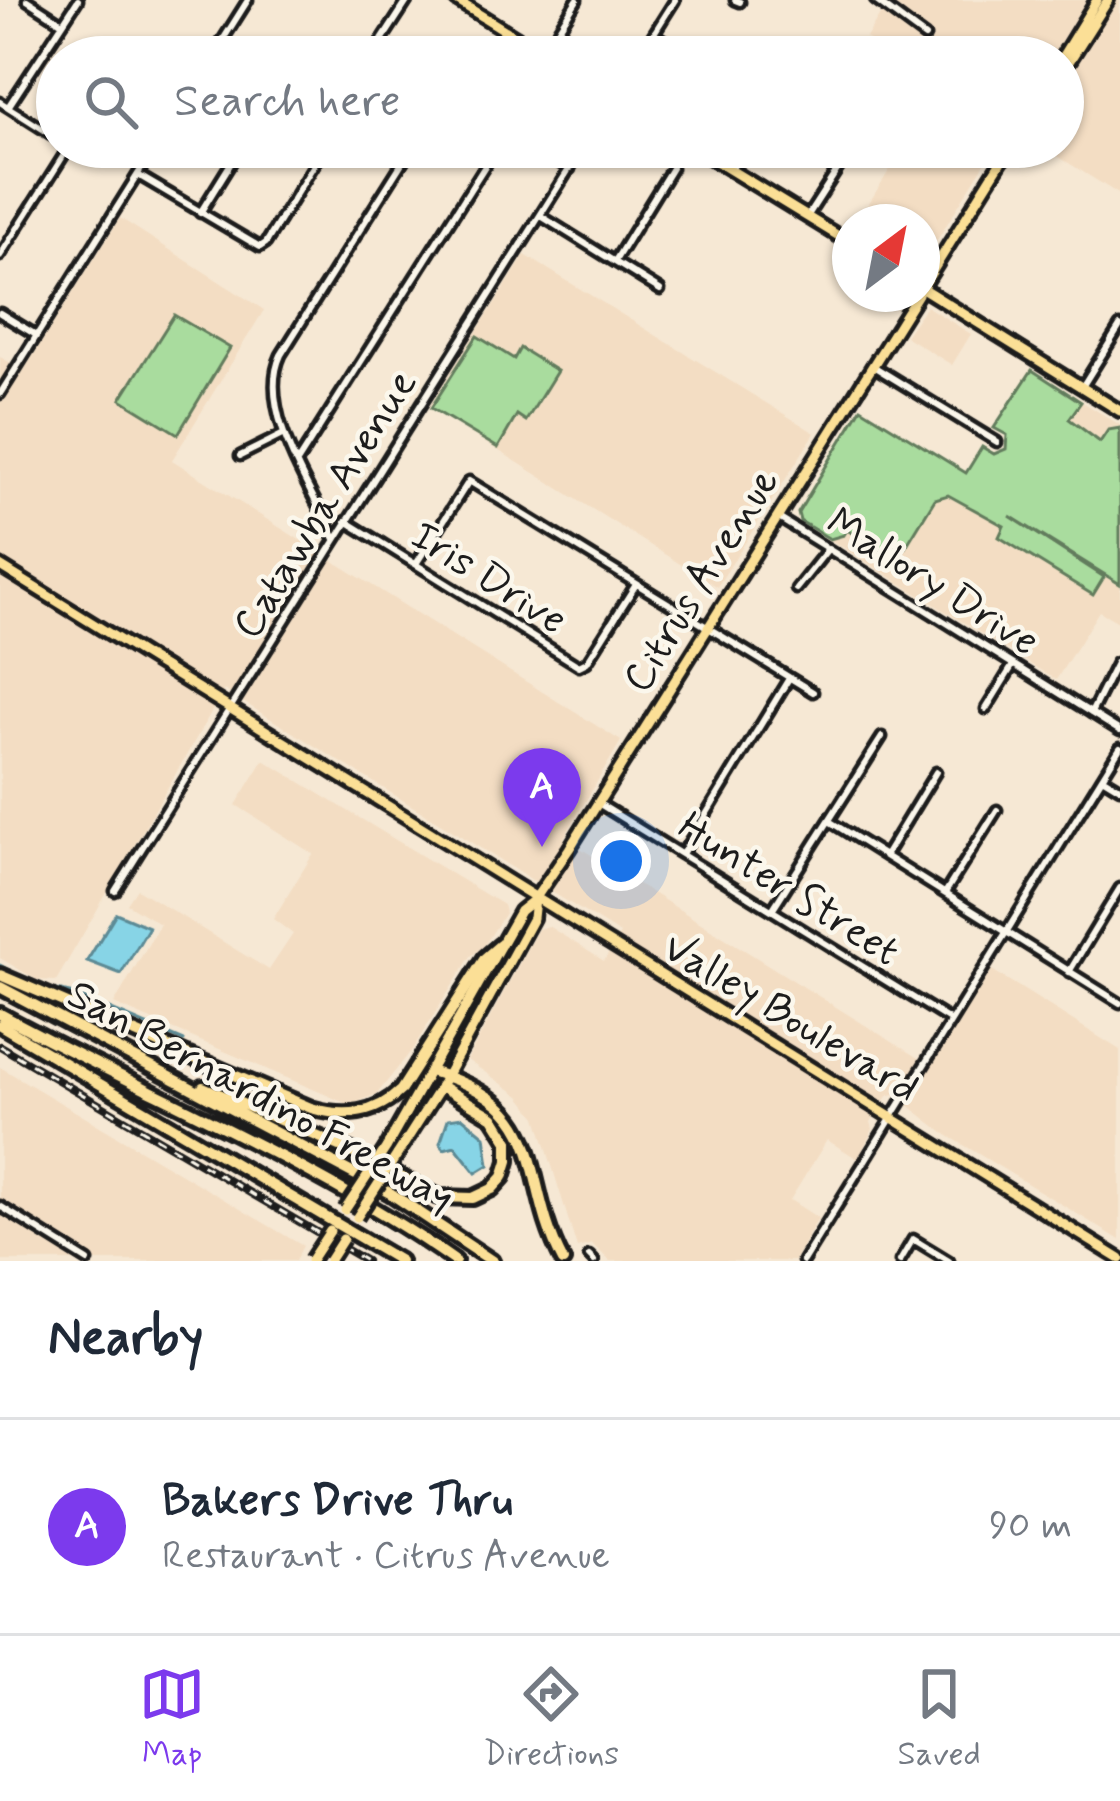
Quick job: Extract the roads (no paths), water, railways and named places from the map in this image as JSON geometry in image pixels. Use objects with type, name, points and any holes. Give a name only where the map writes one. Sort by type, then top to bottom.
[{"type":"highway","points":[[0,975],[311,1108],[351,1114],[382,1105],[401,1090],[484,958],[500,945]]},
{"type":"highway","name":"San Bernardino Freeway","points":[[0,987],[390,1192],[491,1261]]},
{"type":"highway","name":"San Bernardino Freeway","points":[[0,1014],[320,1175],[455,1261]]},
{"type":"highway","points":[[0,1025],[346,1235],[400,1261]]},
{"type":"highway","points":[[145,1064],[342,1147],[434,1194],[473,1198],[503,1177],[507,1137],[490,1115],[430,1071]]},
{"type":"highway","points":[[444,1081],[504,1110],[523,1132],[563,1261]]},
{"type":"main road","points":[[455,0],[476,7],[518,36]]},
{"type":"main road","points":[[1075,36],[1097,0]]},
{"type":"main road","points":[[1084,38],[1108,0]]},
{"type":"main road","points":[[728,168],[832,232]]},
{"type":"main road","name":"Citrus Avenue","points":[[940,259],[997,168]]},
{"type":"main road","points":[[940,301],[1120,411]]},
{"type":"main road","name":"Citrus Avenue","points":[[311,1260],[386,1148],[520,910],[535,899],[598,802],[907,312]]},
{"type":"main road","name":"Valley Boulevard","points":[[0,566],[1120,1259]]},
{"type":"main road","name":"Citrus Avenue","points":[[329,1261],[444,1081],[533,918],[535,899]]},
{"type":"street","points":[[27,0],[62,22]]},
{"type":"street","points":[[53,36],[78,0]]},
{"type":"street","points":[[225,36],[248,0]]},
{"type":"street","points":[[384,36],[407,0]]},
{"type":"street","points":[[558,29],[577,0]]},
{"type":"street","points":[[656,36],[653,34],[675,0]]},
{"type":"street","points":[[875,0],[925,36]]},
{"type":"street","points":[[8,107],[36,63]]},
{"type":"street","points":[[0,102],[36,125]]},
{"type":"street","points":[[0,256],[56,168]]},
{"type":"street","points":[[0,394],[142,168]]},
{"type":"street","points":[[200,213],[228,168]]},
{"type":"street","points":[[138,175],[253,245],[266,243],[312,168]]},
{"type":"street","points":[[335,539],[284,434],[272,395],[275,366],[399,168]]},
{"type":"street","points":[[298,461],[484,168]]},
{"type":"street","points":[[615,261],[672,168]]},
{"type":"street","points":[[807,217],[838,168]]},
{"type":"street","name":"Catawba Avenue","points":[[115,891],[570,169]]},
{"type":"street","points":[[541,216],[660,290]]},
{"type":"street","points":[[0,313],[36,335]]},
{"type":"street","points":[[1082,387],[1120,326]]},
{"type":"street","points":[[873,366],[997,442]]},
{"type":"street","points":[[240,456],[284,434]]},
{"type":"street","points":[[416,564],[469,481],[813,692]]},
{"type":"street","name":"Mallory Drive","points":[[777,517],[1120,731]]},
{"type":"street","name":"Iris Drive","points":[[346,521],[579,666],[587,662],[635,586]]},
{"type":"street","points":[[796,589],[828,549]]},
{"type":"street","points":[[1091,712],[1116,663]]},
{"type":"street","points":[[986,709],[1013,665]]},
{"type":"street","points":[[682,854],[788,680]]},
{"type":"street","points":[[772,910],[882,737]]},
{"type":"street","points":[[803,1261],[1120,748]]},
{"type":"street","points":[[885,856],[936,772]]},
{"type":"street","points":[[1102,777],[1120,788]]},
{"type":"street","name":"Hunter Street","points":[[598,802],[951,1021]]},
{"type":"street","points":[[945,893],[997,811]]},
{"type":"street","points":[[829,821],[1120,1003]]},
{"type":"street","points":[[1069,972],[1120,888]]},
{"type":"street","points":[[0,1206],[88,1261]]},
{"type":"street","points":[[900,1261],[914,1239],[949,1261]]},
{"type":"water","points":[[116,913],[149,927],[121,974],[87,961]]},
{"type":"water","points":[[462,1117],[485,1136],[489,1165],[476,1173],[455,1146],[444,1149],[440,1143],[448,1119]]},
{"type":"waterway","points":[[0,965],[39,986],[74,994],[184,1041]]},
{"type":"railway","points":[[0,1046],[366,1261]]},
{"type":"place","name":"Bakers Drive Thru","points":[[542,847]]}]
